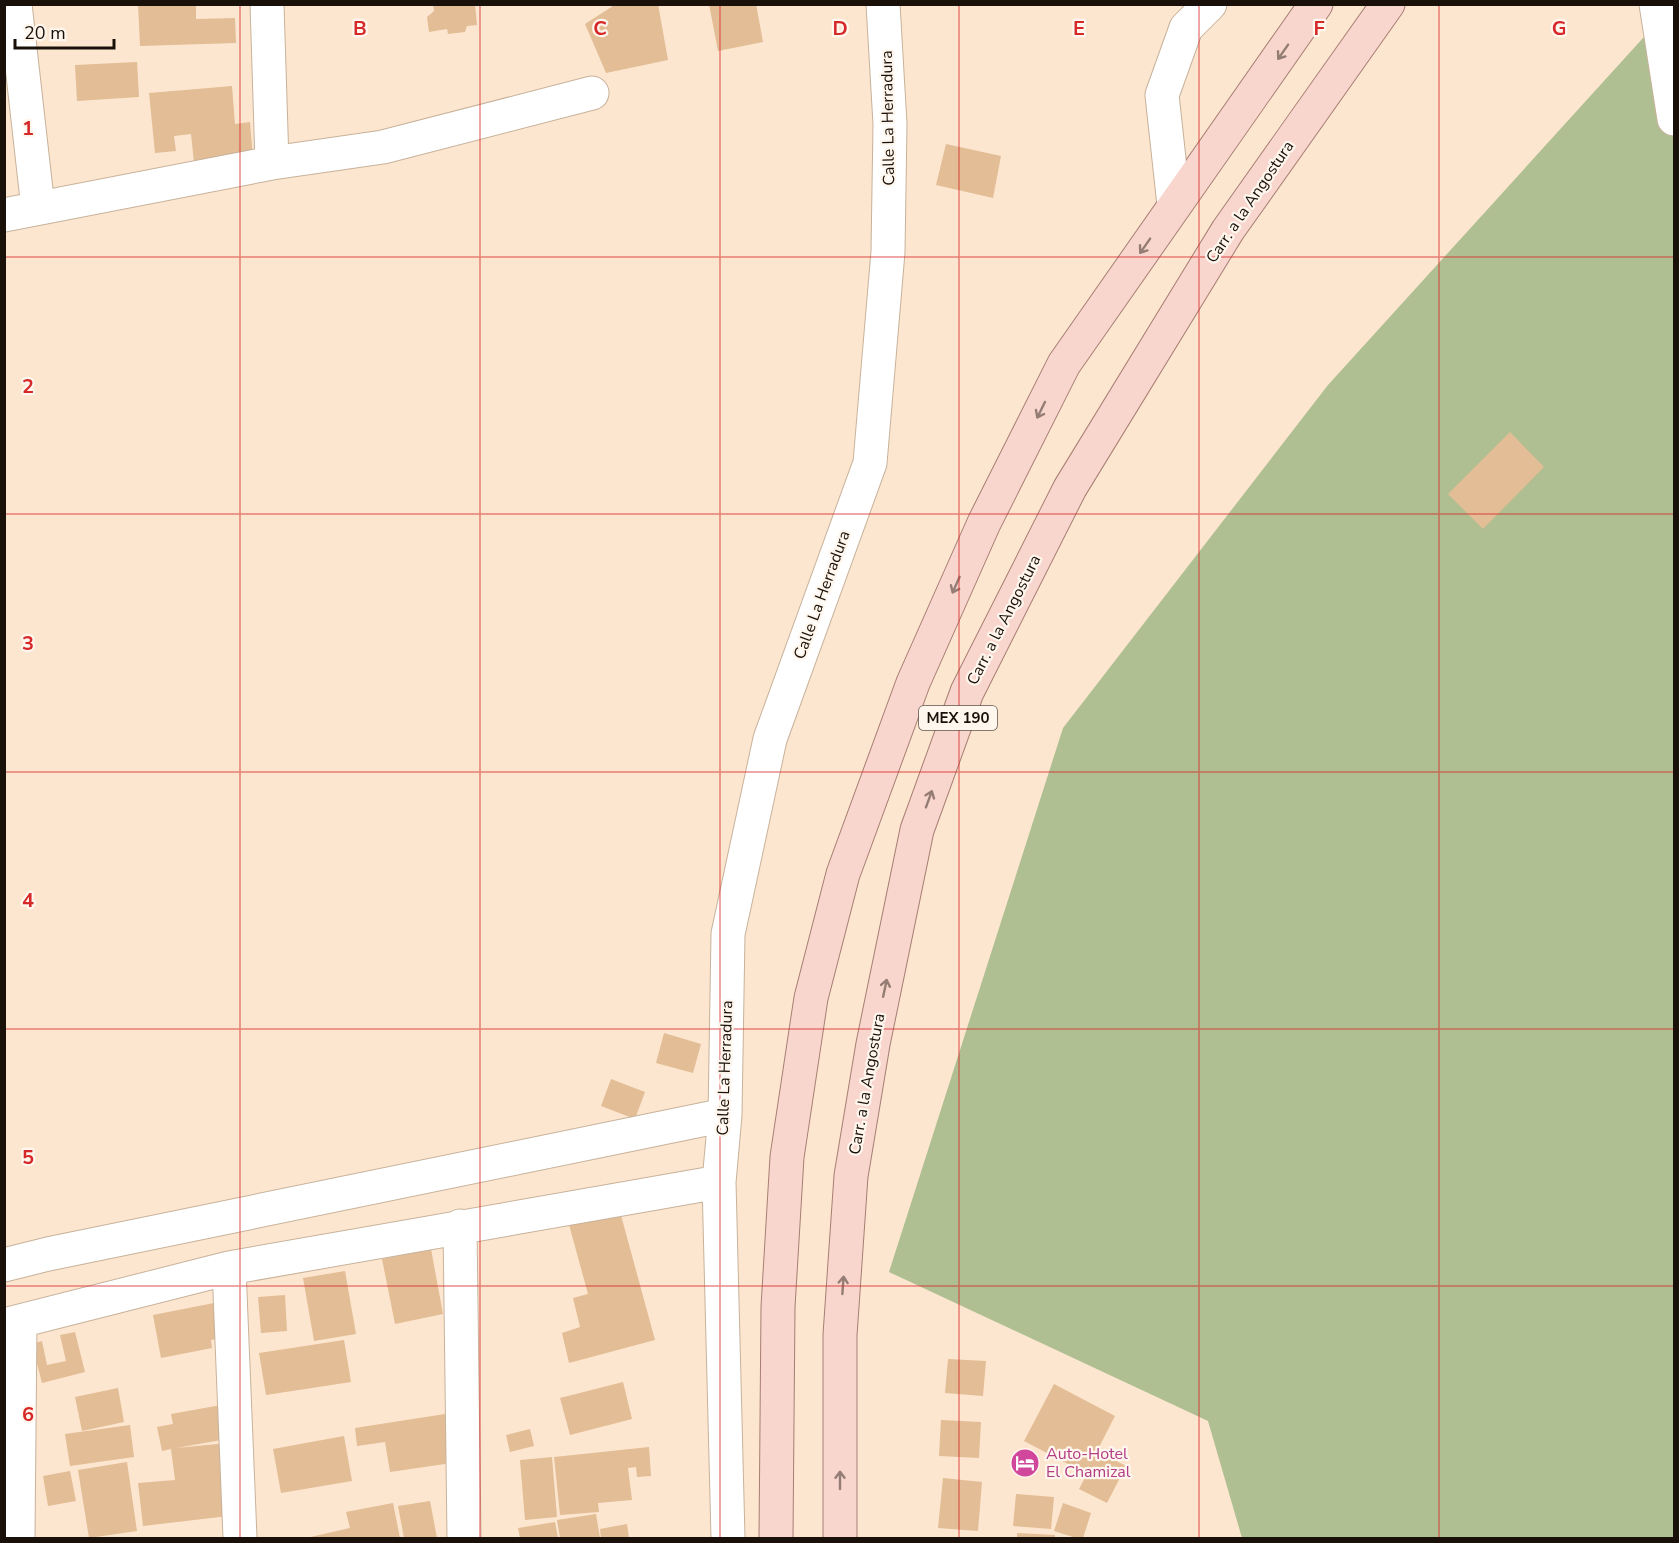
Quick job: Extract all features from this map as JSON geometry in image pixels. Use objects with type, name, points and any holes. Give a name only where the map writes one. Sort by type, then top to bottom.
[{"type":"main road","name":"MEX 190","points":[[776,1539],[778,1307],[787,1157],[811,998],[843,874],[913,683],[990,513],[1064,364],[1316,4]]},
{"type":"main road","name":"Carr. a la Angostura","points":[[840,1539],[840,1335],[851,1176],[873,1044],[917,830],[967,692],[1070,488],[1228,230],[1388,4]]},
{"type":"street","points":[[15,4],[39,208]]},
{"type":"street","points":[[267,4],[272,163]]},
{"type":"street","name":"Calle La Herradura","points":[[728,1539],[719,1182],[725,1115],[729,934],[768,750],[870,463],[888,252],[890,124],[883,4]]},
{"type":"street","points":[[1174,205],[1162,95],[1186,28],[1210,4]]},
{"type":"street","points":[[1656,4],[1674,119]]},
{"type":"street","points":[[4,215],[272,163],[383,147],[592,93]]},
{"type":"street","points":[[4,1265],[48,1254],[725,1115]]},
{"type":"street","points":[[18,1539],[12,1323],[229,1268],[719,1182]]},
{"type":"street","points":[[460,1226],[464,1539]]},
{"type":"street","points":[[229,1268],[240,1539]]},
{"type":"green space","points":[[1673,5],[1674,1538],[1242,1538],[1208,1421],[889,1272],[1063,728],[1328,385]]},
{"type":"building","points":[[138,4],[196,4],[196,19],[235,18],[236,43],[140,46]]},
{"type":"building","points":[[433,4],[475,4],[477,25],[467,26],[465,32],[448,34],[447,29],[429,32],[427,17],[434,11]]},
{"type":"building","points":[[616,4],[658,4],[668,60],[606,73],[585,24]]},
{"type":"building","points":[[709,4],[756,4],[763,42],[718,51]]},
{"type":"building","points":[[137,62],[139,97],[77,101],[75,65]]},
{"type":"building","points":[[232,86],[235,124],[250,122],[253,158],[194,163],[191,134],[174,136],[176,151],[155,153],[149,93]]},
{"type":"building","points":[[946,144],[1001,156],[993,198],[936,185]]},
{"type":"building","points":[[1510,432],[1544,467],[1483,529],[1448,494]]},
{"type":"building","points":[[664,1033],[701,1044],[693,1073],[656,1063]]},
{"type":"building","points":[[611,1079],[645,1092],[635,1119],[601,1106]]},
{"type":"building","points":[[619,1208],[655,1340],[569,1363],[562,1333],[580,1327],[573,1298],[588,1294],[568,1221]]},
{"type":"building","points":[[431,1249],[443,1314],[395,1324],[382,1259]]},
{"type":"building","points":[[345,1271],[356,1334],[314,1341],[303,1278]]},
{"type":"building","points":[[285,1295],[287,1331],[261,1333],[258,1297]]},
{"type":"building","points":[[214,1303],[221,1338],[211,1340],[212,1348],[161,1358],[153,1315]]},
{"type":"building","points":[[75,1332],[85,1372],[42,1383],[32,1344],[42,1341],[47,1365],[66,1361],[60,1335]]},
{"type":"building","points":[[344,1340],[351,1382],[266,1395],[259,1353]]},
{"type":"building","points":[[948,1359],[986,1361],[983,1396],[945,1393]]},
{"type":"building","points":[[623,1382],[632,1419],[570,1435],[560,1398]]},
{"type":"building","points":[[1054,1384],[1115,1416],[1097,1451],[1126,1466],[1107,1503],[1079,1489],[1087,1474],[1024,1441]]},
{"type":"building","points":[[118,1388],[124,1422],[82,1431],[75,1397]]},
{"type":"building","points":[[221,1405],[227,1439],[176,1448],[228,1443],[237,1515],[143,1526],[138,1483],[175,1480],[171,1449],[162,1451],[157,1427],[173,1424],[171,1414]]},
{"type":"building","points":[[445,1414],[452,1463],[390,1472],[385,1442],[357,1446],[355,1428]]},
{"type":"building","points":[[941,1420],[981,1422],[979,1458],[939,1456]]},
{"type":"building","points":[[130,1425],[134,1457],[70,1466],[65,1434]]},
{"type":"building","points":[[530,1429],[534,1446],[510,1452],[506,1435]]},
{"type":"building","points":[[344,1436],[352,1481],[281,1493],[273,1449]]},
{"type":"building","points":[[649,1447],[651,1476],[637,1477],[636,1467],[628,1468],[632,1500],[598,1503],[599,1512],[560,1515],[554,1457]]},
{"type":"building","points":[[552,1457],[557,1517],[525,1520],[520,1460]]},
{"type":"building","points":[[127,1462],[137,1531],[89,1538],[78,1470]]},
{"type":"building","points":[[70,1471],[76,1501],[48,1506],[43,1476]]},
{"type":"building","points":[[943,1478],[982,1482],[978,1531],[938,1528]]},
{"type":"building","points":[[1016,1494],[1054,1497],[1051,1529],[1013,1526]]},
{"type":"building","points":[[430,1501],[437,1538],[404,1538],[398,1506]]},
{"type":"building","points":[[393,1503],[400,1538],[306,1538],[350,1528],[346,1512]]},
{"type":"building","points":[[1063,1503],[1091,1513],[1083,1538],[1054,1531]]},
{"type":"building","points":[[596,1514],[600,1538],[560,1538],[557,1520]]},
{"type":"building","points":[[555,1522],[558,1538],[520,1538],[518,1528]]},
{"type":"building","points":[[627,1524],[629,1538],[601,1538],[600,1529]]},
{"type":"building","points":[[1017,1533],[1055,1535],[1055,1538],[1017,1538]]},
{"type":"place","name":"Auto-Hotel El Chamizal","points":[[1025,1463]]}]
